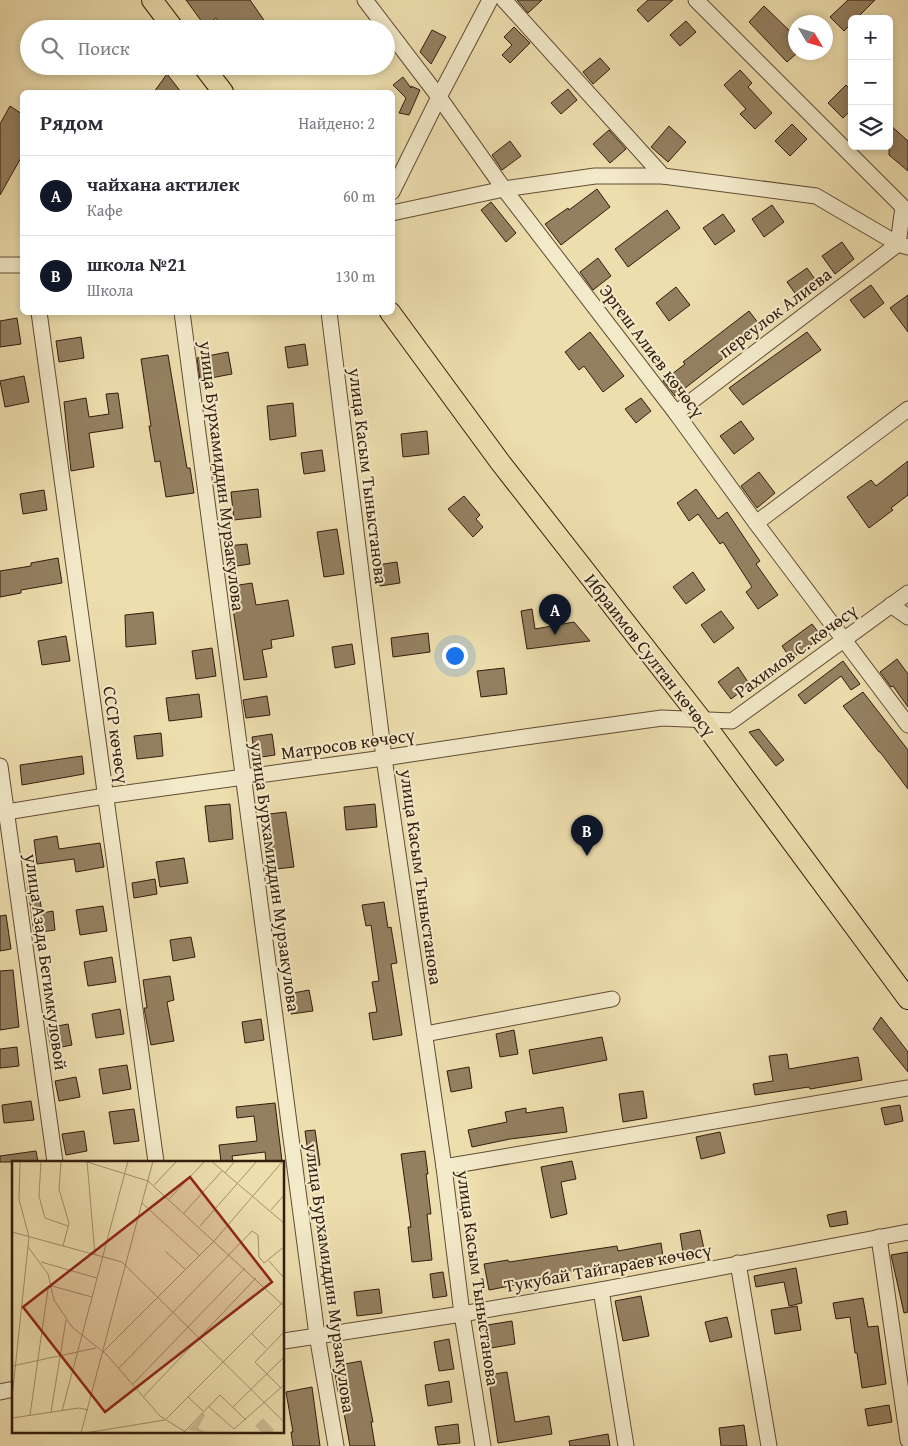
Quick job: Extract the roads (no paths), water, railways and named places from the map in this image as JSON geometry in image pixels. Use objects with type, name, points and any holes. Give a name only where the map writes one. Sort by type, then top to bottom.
[{"type":"main road","points":[[152,0],[167,20]]},
{"type":"main road","points":[[210,75],[221,90]]},
{"type":"main road","name":"Ибраимов Султан көчөсү","points":[[392,315],[500,462],[701,719],[908,999]]},
{"type":"street","name":"Эргеш Алиев көчөсү","points":[[365,0],[380,20]]},
{"type":"street","points":[[395,186],[490,0]]},
{"type":"street","points":[[504,0],[663,176]]},
{"type":"street","points":[[395,212],[504,189],[595,176],[663,176],[816,196],[903,246],[903,207],[696,0]]},
{"type":"street","name":"Эргеш Алиев көчөсү","points":[[395,39],[439,97],[504,189],[676,413],[908,725]]},
{"type":"street","name":"переулок Алиева","points":[[676,413],[903,246]]},
{"type":"street","points":[[0,265],[20,265]]},
{"type":"street","name":"СССР көчөсү","points":[[39,315],[156,1161]]},
{"type":"street","name":"улица Бурхамиддин Мурзакулова","points":[[182,315],[317,1335],[336,1446]]},
{"type":"street","name":"улица Касым Тыныстанова","points":[[329,315],[384,758],[444,1167],[462,1314],[484,1446]]},
{"type":"street","points":[[756,523],[908,409]]},
{"type":"street","name":"Рахимов С. көчөсү","points":[[701,719],[732,722],[908,593]]},
{"type":"street","points":[[891,606],[908,617]]},
{"type":"street","name":"Матросов көчөсү","points":[[4,812],[105,796],[662,718],[701,719]]},
{"type":"street","name":"улица Азада Бегимкуловой","points":[[0,766],[4,812],[55,1161]]},
{"type":"street","points":[[425,1034],[612,1000]]},
{"type":"street","points":[[444,1167],[908,1088]]},
{"type":"street","name":"Тукубай Тайгараев көчөсү","points":[[285,1341],[462,1314],[601,1290],[908,1232]]},
{"type":"street","points":[[879,1237],[908,1440]]},
{"type":"street","points":[[738,1263],[769,1446]]},
{"type":"street","points":[[601,1290],[626,1446]]},
{"type":"place","name":"чайхана актилек","points":[[555,635]]},
{"type":"place","name":"школа №21","points":[[587,856]]}]
